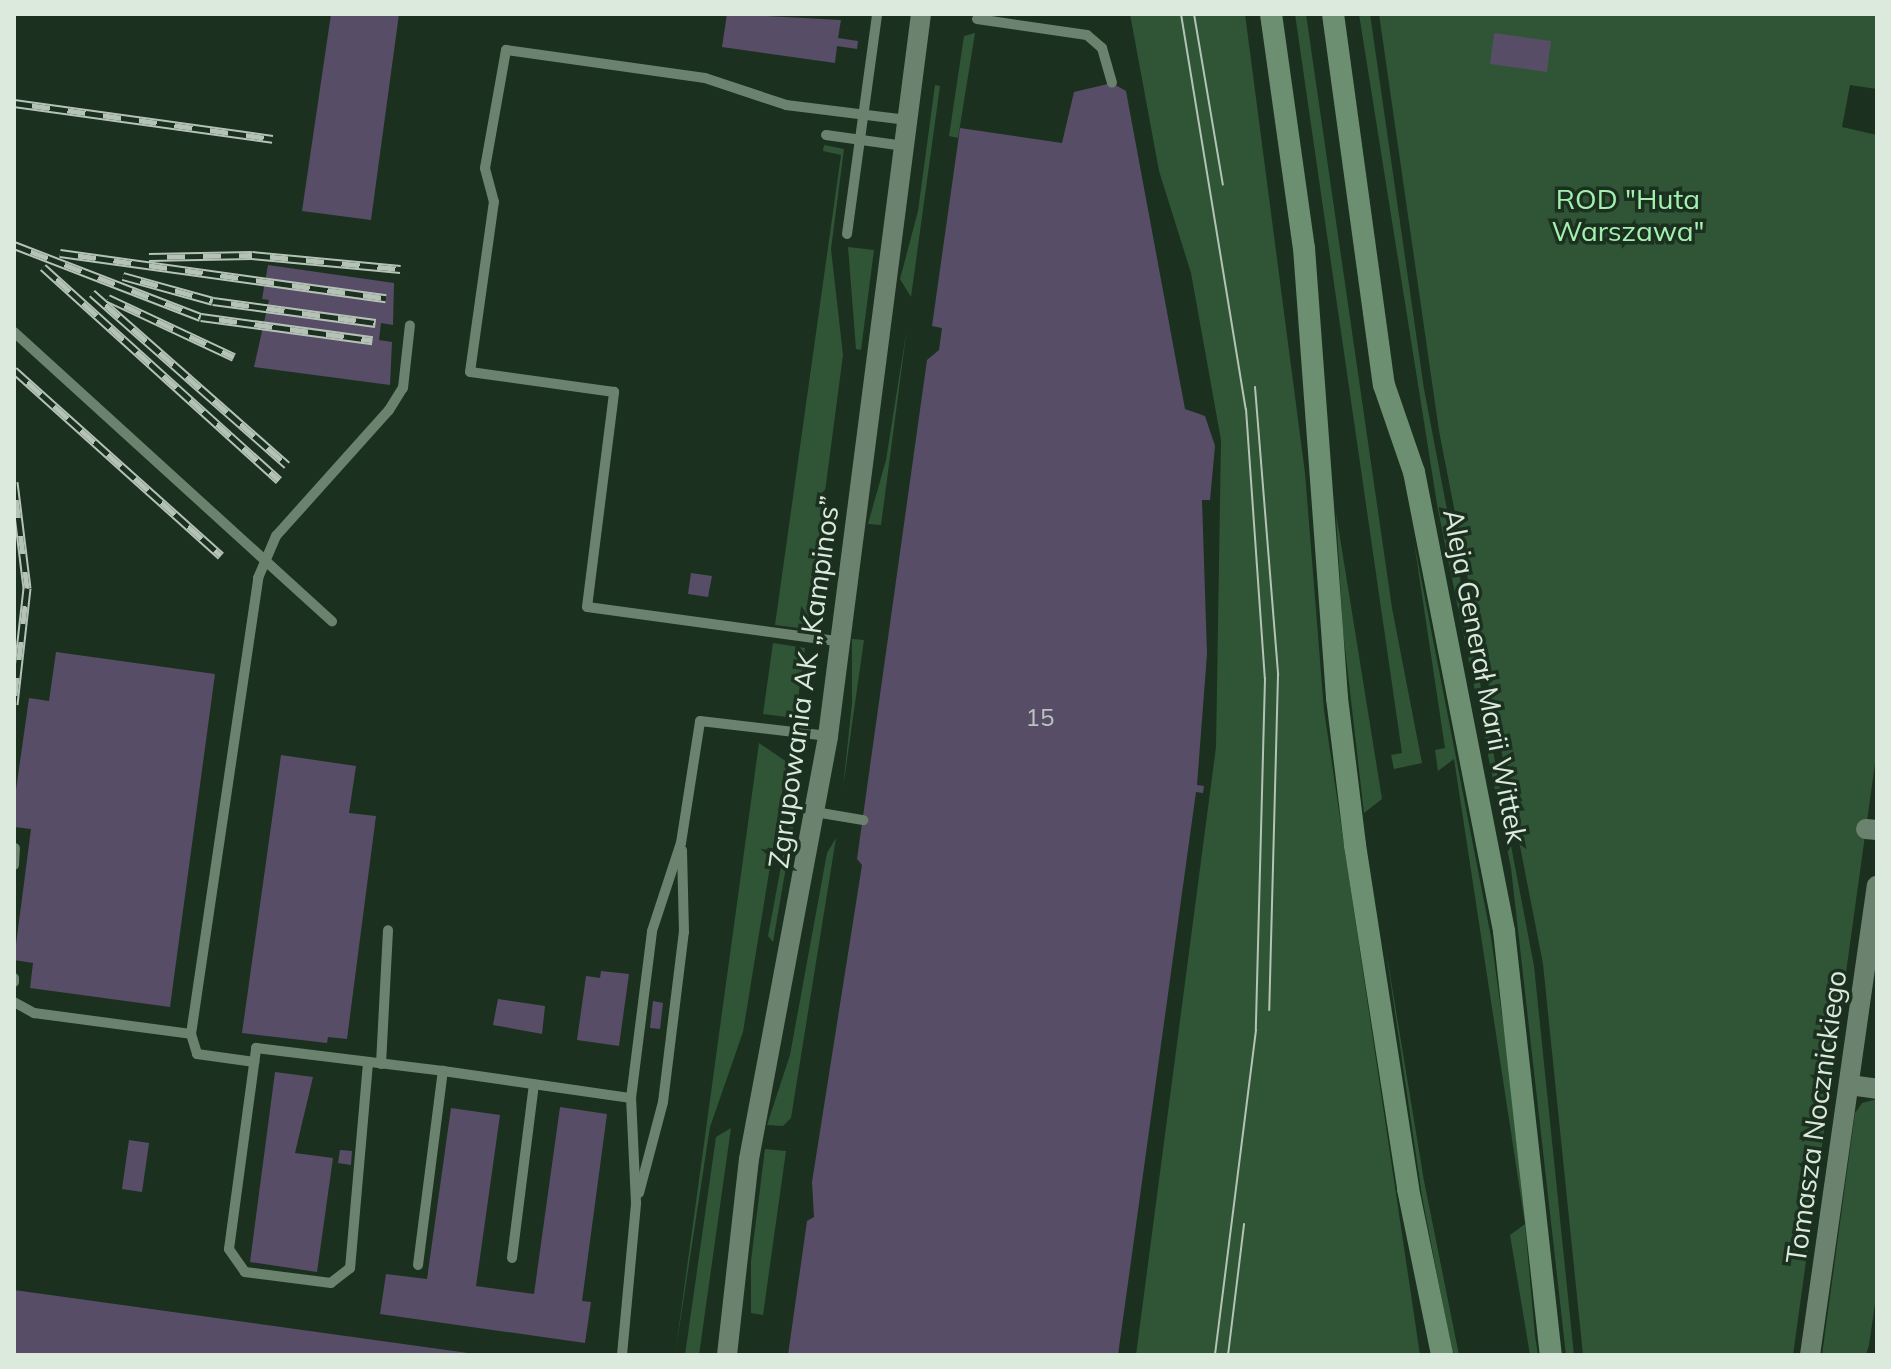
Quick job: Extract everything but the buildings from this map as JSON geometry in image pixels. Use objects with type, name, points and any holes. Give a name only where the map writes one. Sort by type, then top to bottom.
[{"type":"main road","points":[[1271,14],[1304,248],[1337,698],[1355,845],[1408,1189],[1442,1355]]},
{"type":"main road","name":"Aleja Generał Marii Wittek","points":[[1333,14],[1384,385],[1414,472],[1504,931],[1551,1355]]},
{"type":"street","name":"Zgrupowania AK „Kampinos”","points":[[727,1355],[749,1159],[828,736],[836,641],[866,463],[921,14]]},
{"type":"street","name":"Tomasza Nocznickiego","points":[[1810,1355],[1877,886]]},
{"type":"street","points":[[1850,1085],[1877,1089]]},
{"type":"lane","points":[[847,234],[855,139],[877,14]]},
{"type":"lane","points":[[977,19],[1092,37],[1105,54],[1112,83]]},
{"type":"lane","points":[[836,641],[587,607],[614,392],[470,372],[494,202],[485,168],[506,50],[705,78],[786,105],[907,120]]},
{"type":"lane","points":[[826,135],[904,146]]},
{"type":"lane","points":[[254,1062],[197,1054],[191,1034],[264,559],[276,536],[389,410],[403,388],[410,325]]},
{"type":"lane","points":[[14,332],[332,621]]},
{"type":"lane","points":[[622,1355],[636,1203],[631,1098],[652,931],[681,843],[700,721],[828,736]]},
{"type":"lane","points":[[815,812],[863,820]]},
{"type":"lane","points":[[636,1203],[663,1102],[684,932],[681,843]]},
{"type":"lane","points":[[14,865],[15,848]]},
{"type":"lane","points":[[381,1064],[388,930]]},
{"type":"lane","points":[[14,1002],[34,1013],[191,1034]]},
{"type":"lane","points":[[368,1063],[350,1268],[331,1283],[245,1272],[229,1249],[256,1048],[631,1098]]},
{"type":"lane","points":[[418,1265],[443,1071]]},
{"type":"lane","points":[[512,1258],[534,1084]]},
{"type":"green space","points":[[1130,14],[1245,14],[1305,473],[1324,710],[1420,1355],[1136,1355],[1216,747],[1221,440],[1191,273],[1159,171]]},
{"type":"green space","points":[[1295,14],[1306,14],[1392,608],[1422,763],[1394,769],[1391,755],[1402,753]]},
{"type":"green space","points":[[1359,14],[1370,14],[1424,389],[1534,966],[1574,1355],[1566,1355],[1511,868],[1438,510]]},
{"type":"green space","name":"ROD \"Huta Warszawa\"","points":[[1379,14],[1877,14],[1877,89],[1850,85],[1842,127],[1877,135],[1877,749],[1793,1355],[1583,1355],[1543,964],[1439,431]]},
{"type":"green space","points":[[975,33],[958,138],[949,136],[964,36]]},
{"type":"green space","points":[[935,85],[940,86],[911,297],[900,279],[918,211]]},
{"type":"green space","points":[[824,145],[844,149],[831,249],[843,355],[807,629],[775,625],[841,155],[823,151]]},
{"type":"green space","points":[[848,247],[874,250],[861,350],[856,349]]},
{"type":"green space","points":[[907,328],[881,525],[868,524],[886,460]]},
{"type":"green space","points":[[1336,513],[1382,799],[1364,813],[1343,631]]},
{"type":"green space","points":[[1414,542],[1491,937],[1508,1060],[1525,1224],[1454,759],[1438,771],[1435,750],[1445,748]]},
{"type":"green space","points":[[852,639],[864,640],[843,788],[852,703]]},
{"type":"green space","points":[[773,643],[805,648],[796,713],[787,717],[763,714]]},
{"type":"green space","points":[[759,743],[787,762],[743,1032],[710,1127],[675,1355]]},
{"type":"green space","points":[[796,786],[794,821],[773,942],[768,936]]},
{"type":"green space","points":[[836,838],[791,1118],[783,1126],[767,1125],[790,1055],[827,853]]},
{"type":"green space","points":[[1385,944],[1424,1181],[1459,1355],[1452,1352],[1422,1196]]},
{"type":"green space","points":[[1877,1099],[1877,1290],[1869,1345],[1866,1355],[1822,1355],[1855,1113],[1862,1103]]},
{"type":"green space","points":[[731,1128],[699,1355],[685,1355],[716,1137]]},
{"type":"green space","points":[[765,1149],[786,1151],[763,1315],[751,1313],[751,1261]]},
{"type":"green space","points":[[1525,1224],[1538,1355],[1530,1355],[1510,1235]]},
{"type":"tram line","points":[[1181,14],[1246,409],[1265,678],[1256,1030],[1215,1355]]},
{"type":"tram line","points":[[1194,14],[1223,185]]},
{"type":"tram line","points":[[1255,387],[1278,675],[1269,1010]]},
{"type":"tram line","points":[[1228,1355],[1244,1224]]},
{"type":"railway","points":[[14,103],[273,139]]},
{"type":"railway","points":[[14,245],[201,317],[372,340]]},
{"type":"railway","points":[[60,253],[386,298]]},
{"type":"railway","points":[[149,257],[252,255],[400,269]]},
{"type":"railway","points":[[43,267],[279,480]]},
{"type":"railway","points":[[123,276],[213,301],[376,323]]},
{"type":"railway","points":[[92,293],[287,465]]},
{"type":"railway","points":[[108,298],[234,357]]},
{"type":"railway","points":[[14,370],[221,556]]},
{"type":"railway","points":[[14,482],[27,588],[14,704]]}]
